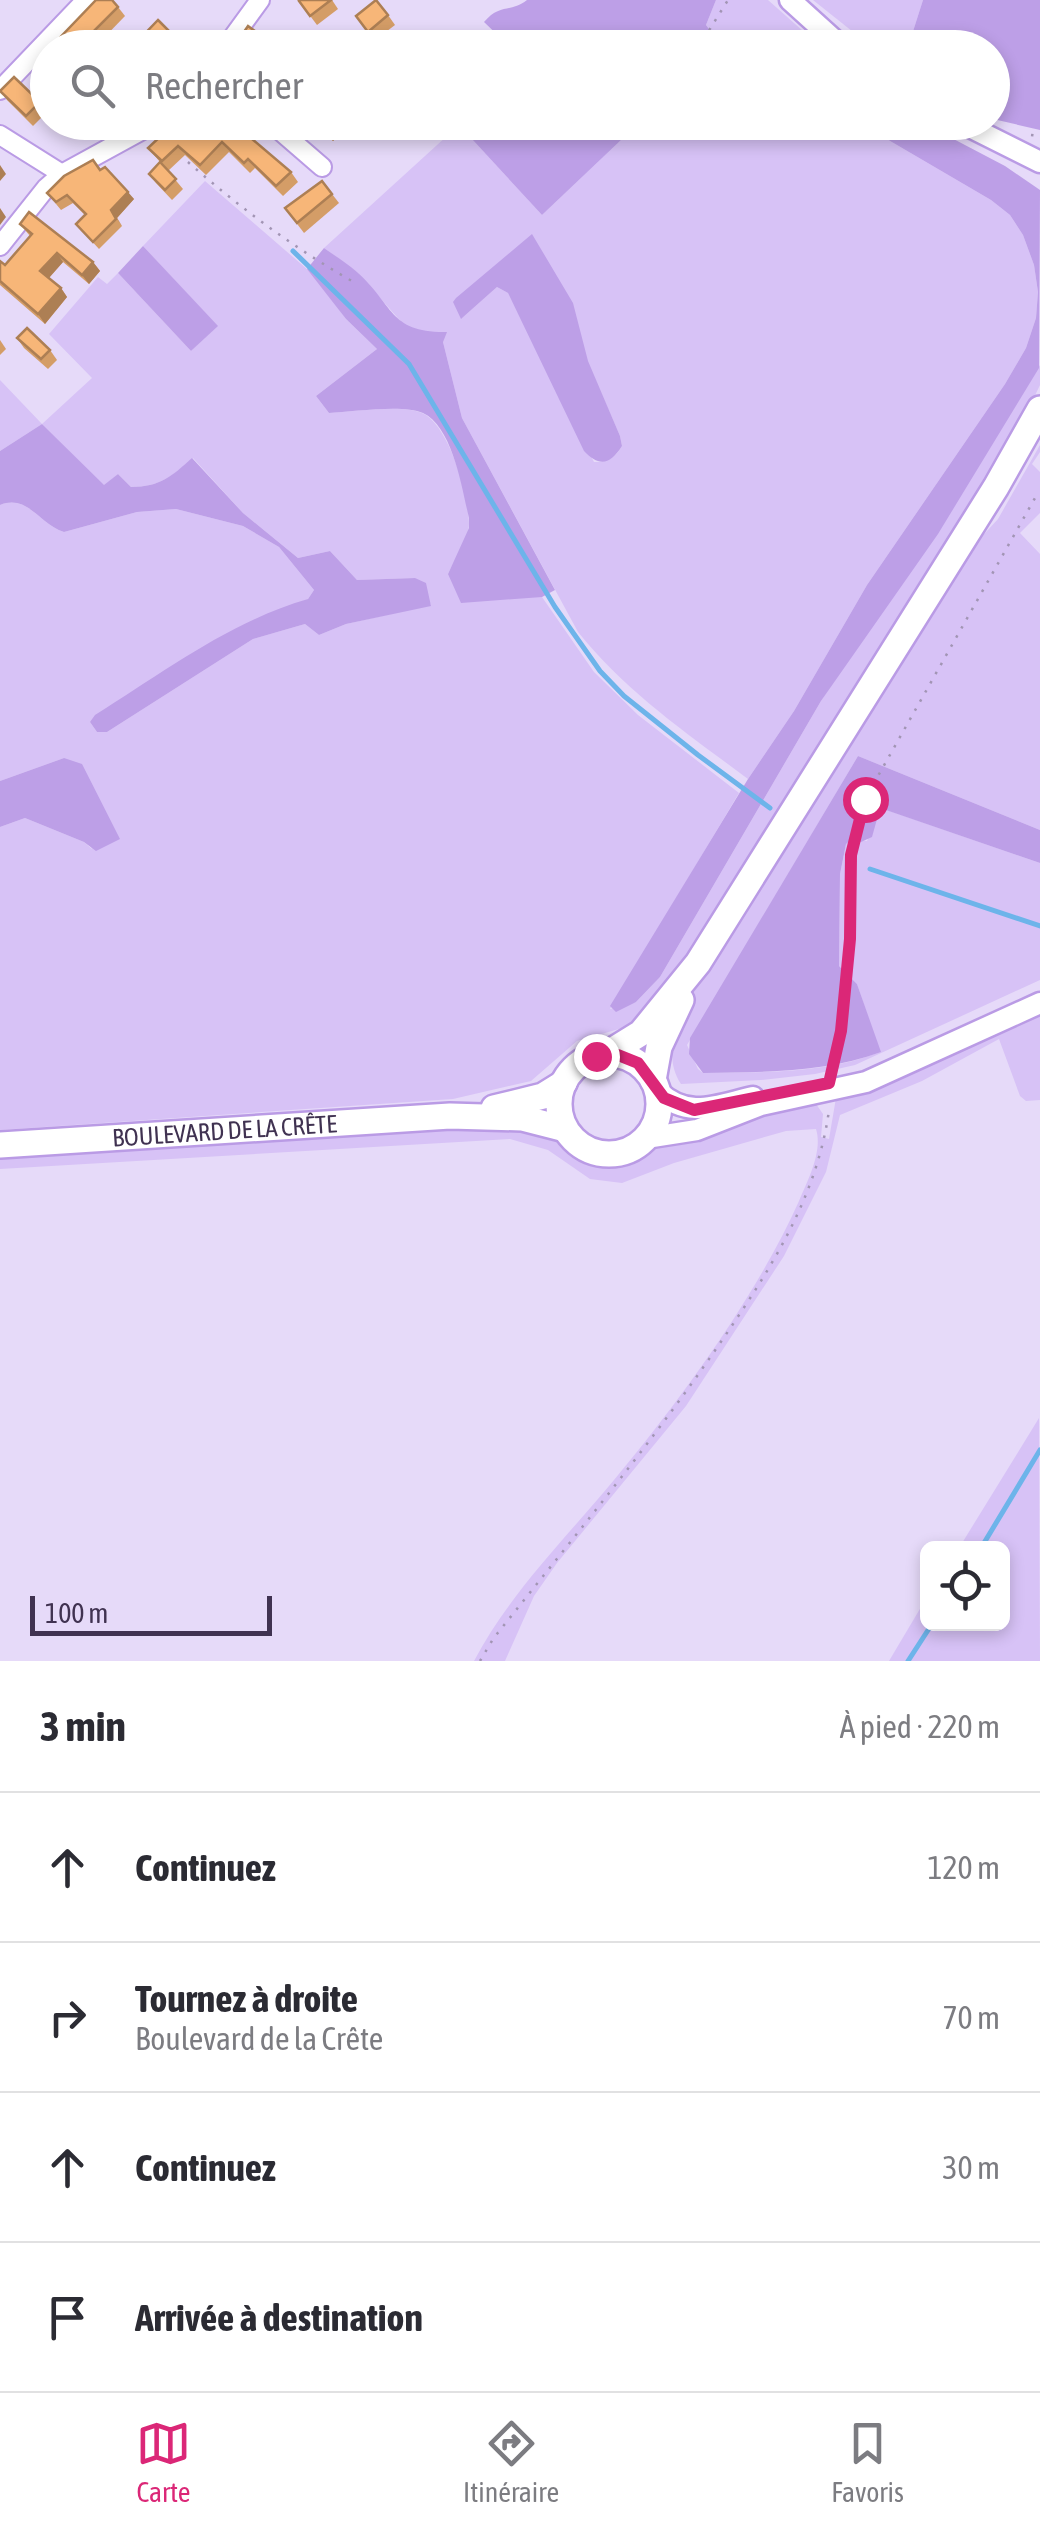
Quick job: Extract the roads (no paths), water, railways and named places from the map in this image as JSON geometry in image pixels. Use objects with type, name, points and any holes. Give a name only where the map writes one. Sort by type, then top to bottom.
[{"type":"main road","points":[[698,963],[660,1047],[655,1085],[659,1111],[646,1138],[625,1152],[599,1154],[576,1142],[566,1129],[559,1102],[564,1083],[586,1059],[608,1054],[641,1033],[698,963],[996,487],[1040,409]]},
{"type":"main road","points":[[608,1054],[638,1063],[655,1085]]},
{"type":"main road","name":"BOULEVARD DE LA CRÊTE","points":[[450,1116],[529,1100],[564,1083]]},
{"type":"main road","name":"BOULEVARD DE LA CRÊTE","points":[[0,1145],[450,1116],[522,1118],[566,1129]]},
{"type":"street","points":[[57,30],[86,0]]},
{"type":"street","points":[[238,30],[260,0]]},
{"type":"street","points":[[790,0],[823,30]]},
{"type":"street","points":[[0,90],[30,59]]},
{"type":"street","points":[[0,135],[62,174]]},
{"type":"street","points":[[0,246],[62,174],[124,140]]},
{"type":"street","points":[[291,140],[322,167]]},
{"type":"street","points":[[999,140],[1040,162]]},
{"type":"street","points":[[1008,144],[1040,148]]},
{"type":"street","points":[[655,1085],[678,1106],[701,1110],[759,1095],[829,1087],[894,1062],[1040,992]]},
{"type":"street","points":[[646,1138],[697,1130],[761,1105],[894,1071],[1040,1003]]},
{"type":"waterway","points":[[293,251],[409,364],[555,607],[600,671],[624,696],[770,808]]},
{"type":"waterway","points":[[870,869],[1040,926]]},
{"type":"waterway","points":[[985,1541],[1040,1450]]},
{"type":"waterway","points":[[908,1661],[927,1631]]}]
